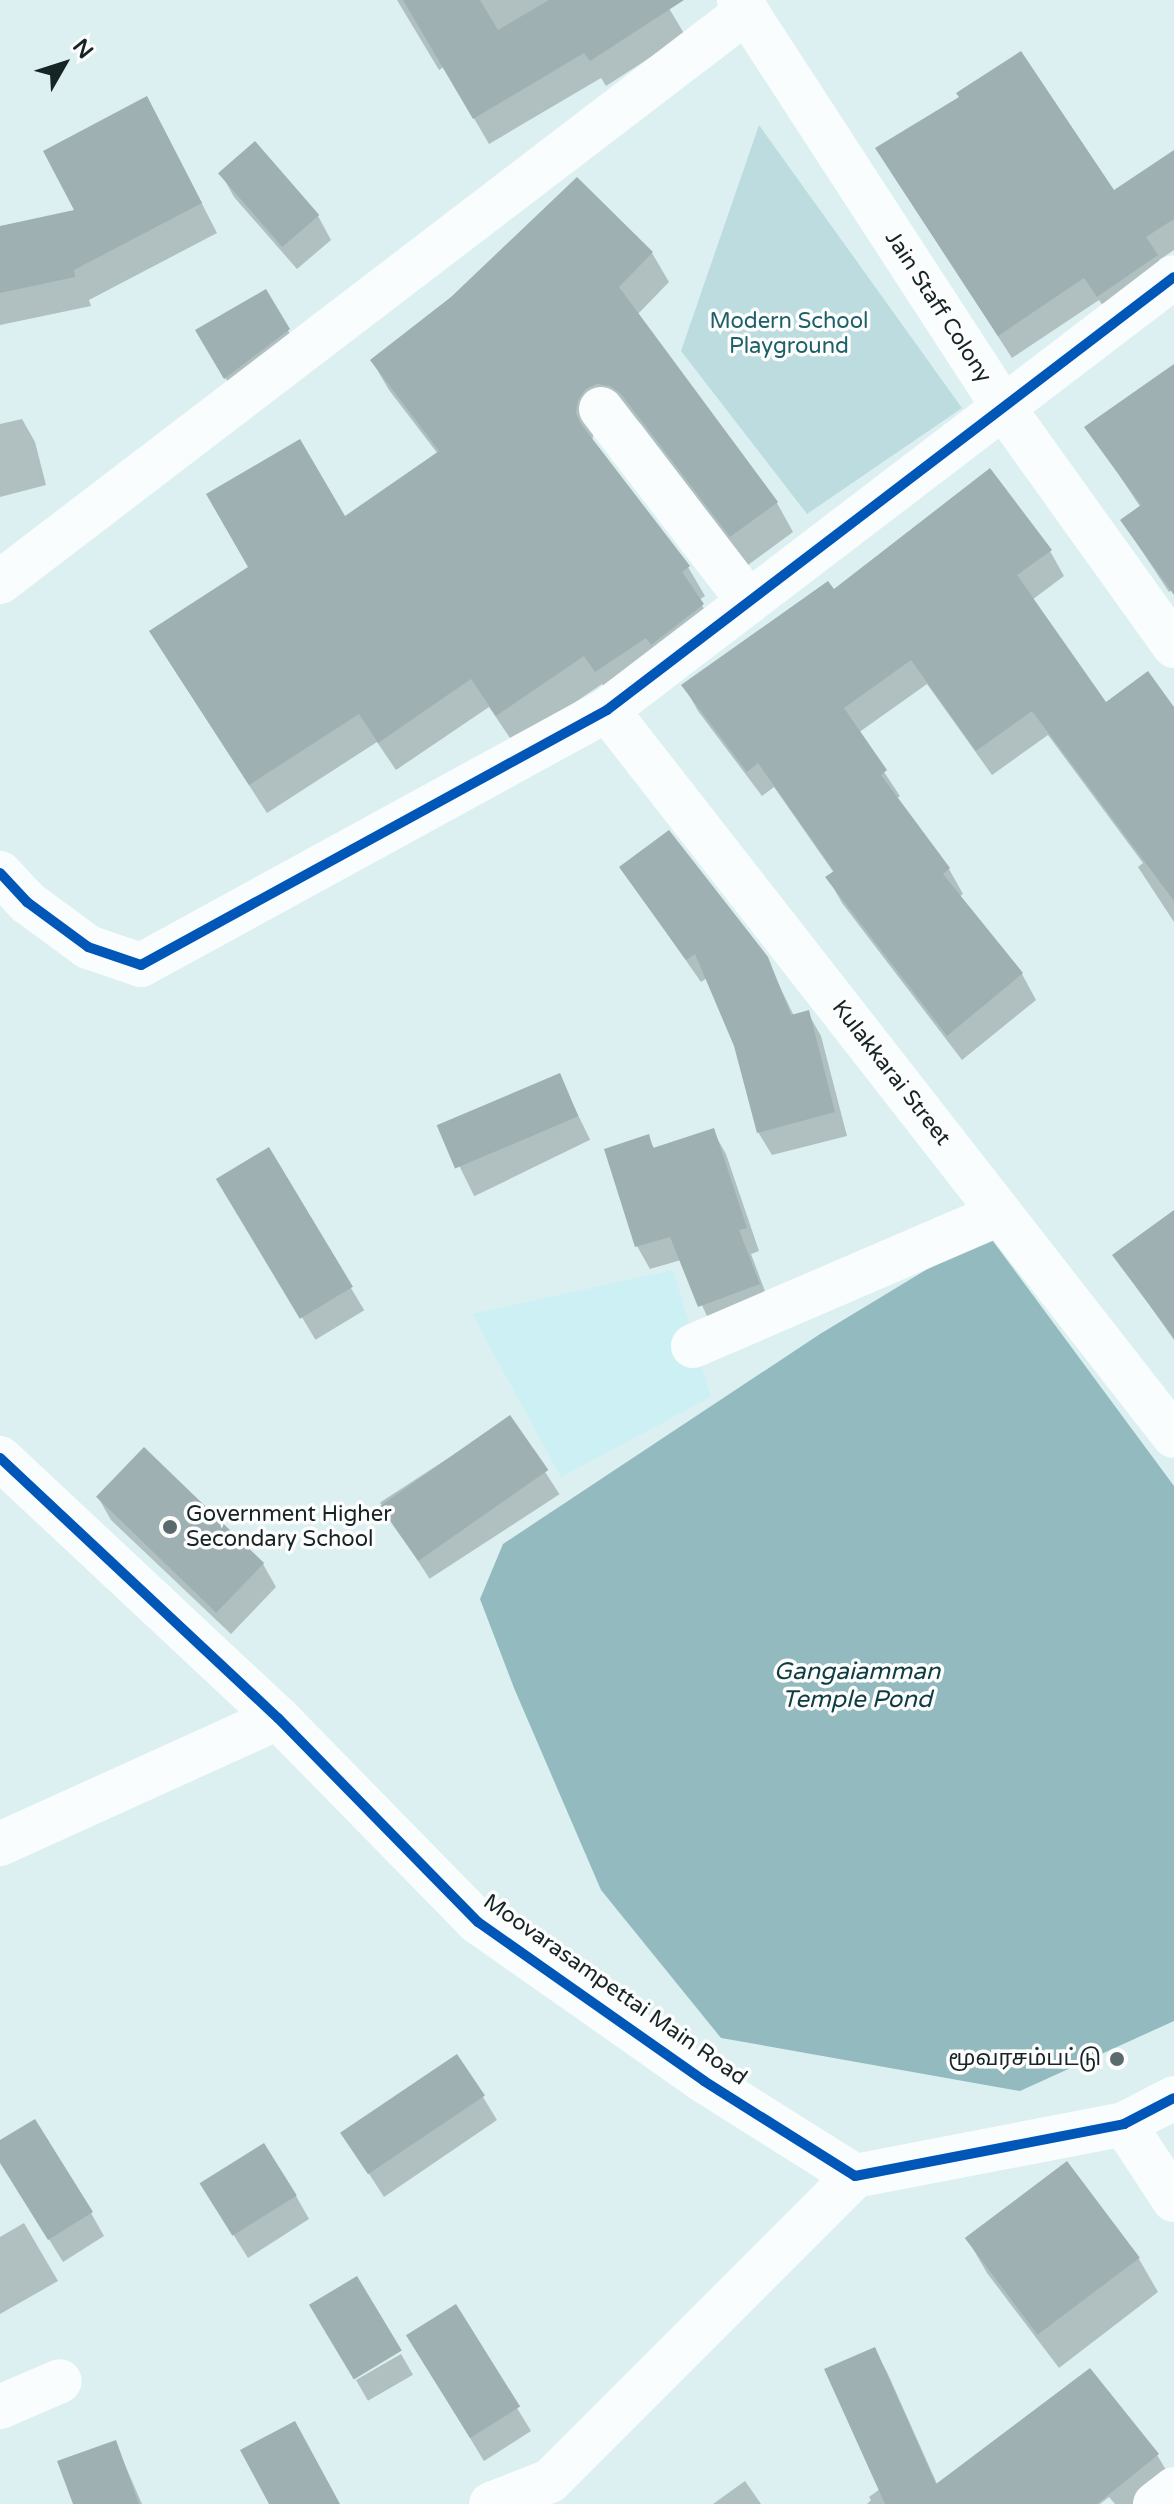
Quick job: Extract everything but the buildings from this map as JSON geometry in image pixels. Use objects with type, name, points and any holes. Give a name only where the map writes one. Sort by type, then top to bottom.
[{"type":"street","name":"Jain Staff Colony","points":[[743,6],[1003,407],[1174,646]]},
{"type":"street","points":[[0,582],[743,6]]},
{"type":"street","points":[[0,873],[27,902],[88,947],[141,965],[607,710],[1174,277]]},
{"type":"street","points":[[601,409],[749,602]]},
{"type":"street","name":"Kulakkarai Street","points":[[607,710],[1174,1436]]},
{"type":"street","points":[[693,1346],[1000,1214]]},
{"type":"street","name":"Moovarasampettai Main Road","points":[[0,1458],[278,1718],[478,1922],[704,2081],[855,2176]]},
{"type":"street","points":[[0,1844],[278,1718]]},
{"type":"street","points":[[491,2504],[558,2492],[855,2176],[1124,2124],[1174,2098]]},
{"type":"street","points":[[1124,2124],[1174,2200]]},
{"type":"street","points":[[0,2407],[60,2381]]},
{"type":"street","points":[[1155,2504],[1174,2489]]},
{"type":"shaded area","points":[[673,1270],[711,1397],[561,1477],[472,1314]]},
{"type":"green space","name":"Modern School Playground","points":[[759,125],[962,408],[807,514],[681,351]]},
{"type":"water","name":"Gangaiamman Temple Pond","points":[[987,1233],[1174,1486],[1174,2021],[1020,2091],[721,2038],[601,1890],[514,1688],[480,1599],[503,1544],[820,1334]]},
{"type":"cycle path","points":[[0,873],[27,902],[88,947],[141,965],[607,710],[1174,277]]},
{"type":"cycle path","points":[[0,1458],[278,1718],[478,1922],[704,2081],[855,2176],[1124,2124],[1174,2098]]},
{"type":"place","name":"Government Higher Secondary School","points":[[170,1527]]},
{"type":"place","name":"மூவரசம்பட்டு","points":[[1117,2059]]}]
